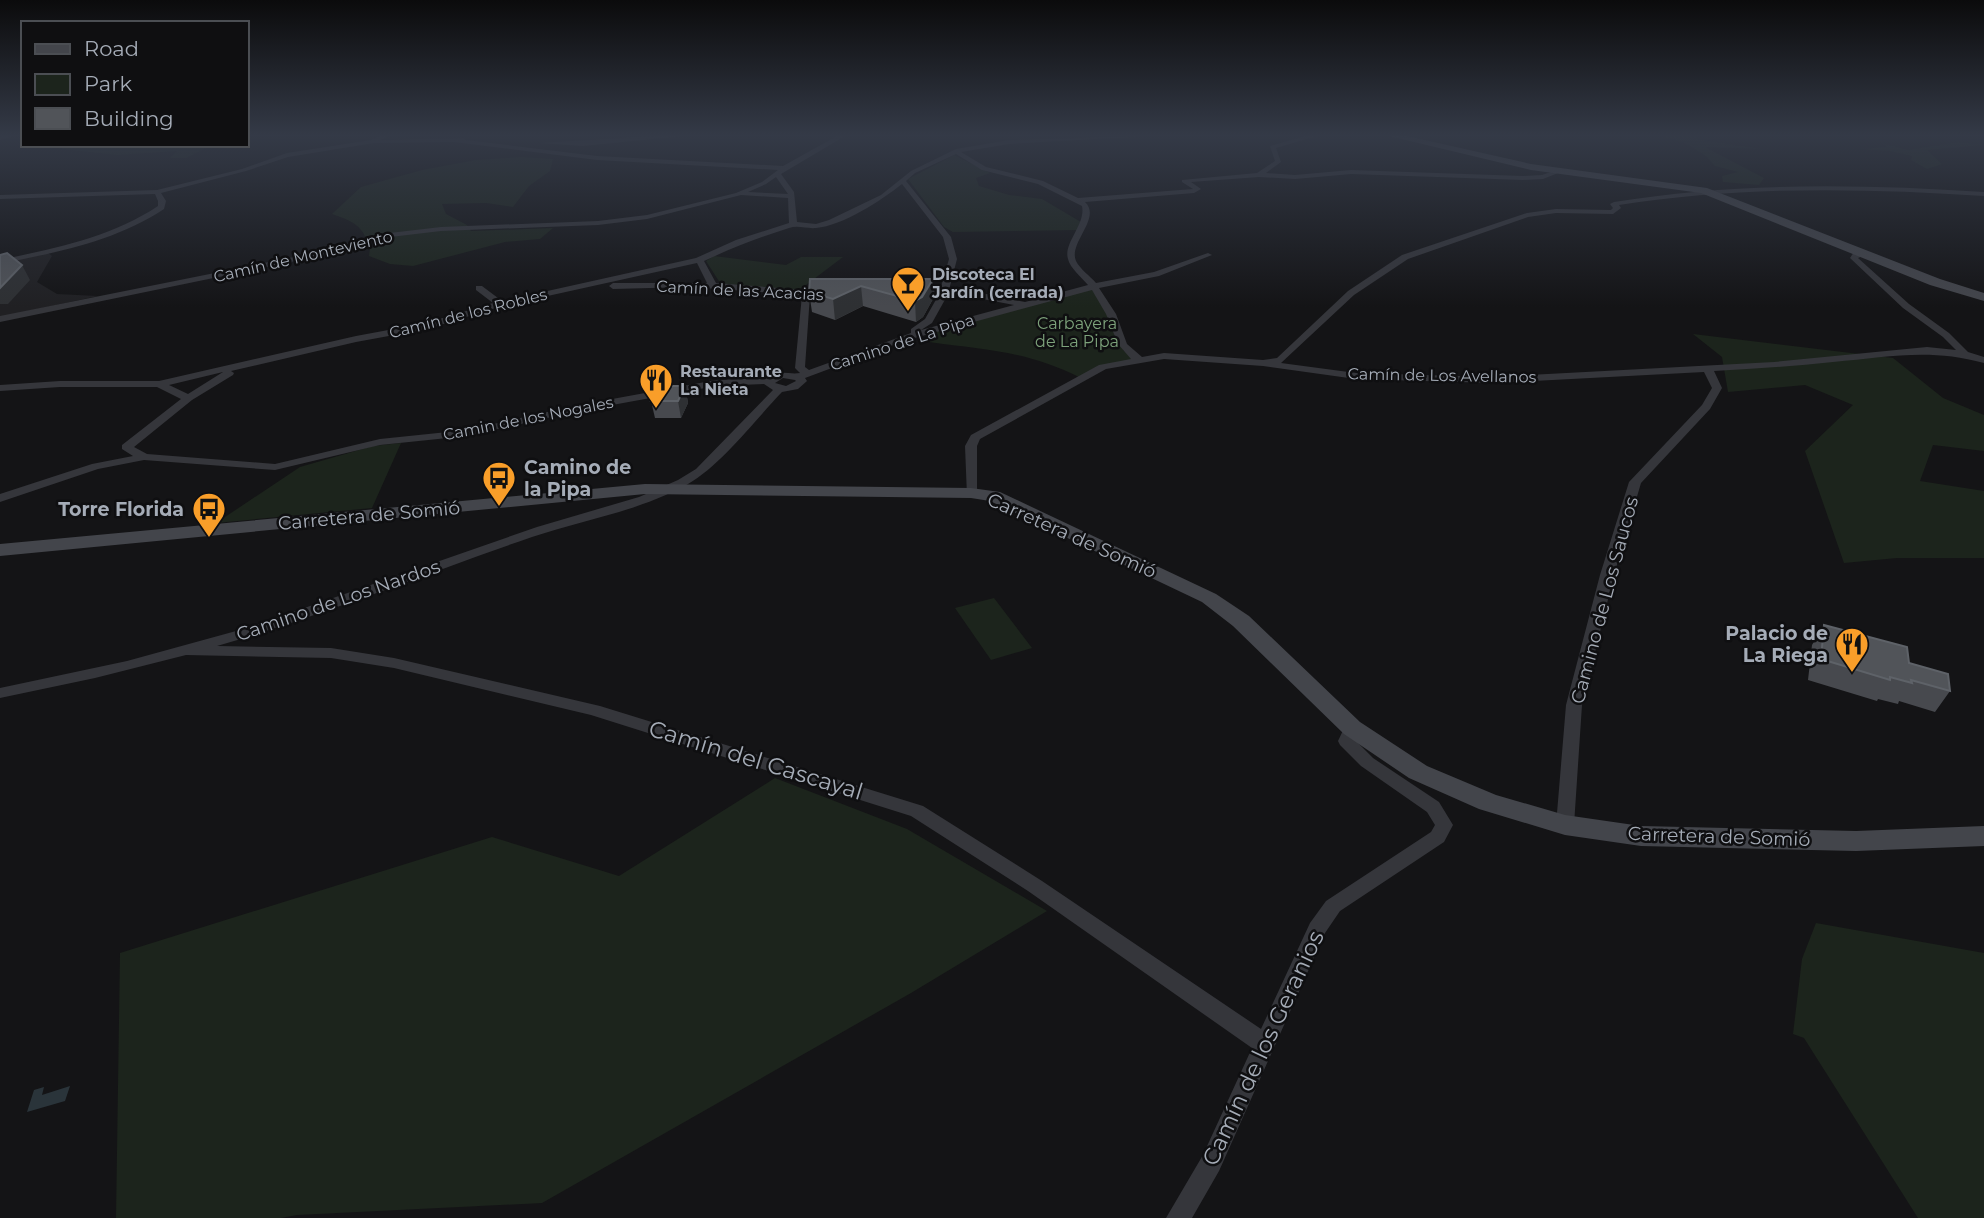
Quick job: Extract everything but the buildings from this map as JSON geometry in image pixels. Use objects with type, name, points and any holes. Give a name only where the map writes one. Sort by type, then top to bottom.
[{"type":"street","points":[[0,197],[131,193]]},
{"type":"street","points":[[0,262],[57,249],[127,228],[161,207],[162,201],[157,193]]},
{"type":"street","points":[[791,193],[793,224],[816,226]]},
{"type":"street","points":[[752,239],[832,222],[887,193]]},
{"type":"street","points":[[904,338],[930,318],[944,293],[953,259],[947,237],[912,193]]},
{"type":"street","points":[[1062,193],[1084,205],[1087,214],[1071,253],[1072,261],[1095,286],[1112,315],[1125,351],[1138,359]]},
{"type":"street","points":[[1077,200],[1170,193]]},
{"type":"street","points":[[1263,363],[1280,360],[1352,293],[1417,251],[1528,215],[1556,211],[1613,212],[1617,208],[1614,204],[1685,193]]},
{"type":"street","points":[[1710,193],[1935,282],[1984,297]]},
{"type":"street","points":[[1952,193],[1984,194]]},
{"type":"street","points":[[738,194],[792,196]]},
{"type":"street","name":"Camín de Monteviento","points":[[0,319],[315,255],[381,236],[441,229],[598,223],[646,217],[738,194]]},
{"type":"street","name":"Camín de los Robles","points":[[0,388],[60,384],[159,384],[427,326],[500,304],[699,260],[793,224]]},
{"type":"street","points":[[1866,253],[1857,254],[1854,258],[1906,306],[1946,335],[1965,354]]},
{"type":"street","name":"Camino de La Pipa","points":[[775,385],[798,385],[802,381],[802,375],[844,362],[904,338],[1095,286],[1156,274],[1208,255]]},
{"type":"street","points":[[699,260],[713,286]]},
{"type":"street","name":"Camín de las Acacias","points":[[580,287],[713,286],[833,294]]},
{"type":"street","points":[[479,288],[500,304]]},
{"type":"street","points":[[903,293],[985,295],[1025,305]]},
{"type":"street","points":[[802,375],[800,368],[806,294]]},
{"type":"street","points":[[930,318],[959,323]]},
{"type":"street","name":"Camín de Los Avellanos","points":[[971,493],[971,446],[975,437],[1090,373],[1138,359],[1192,356],[1356,376],[1493,380],[1774,365],[1915,351],[1965,354],[1984,360]]},
{"type":"street","points":[[108,464],[188,398],[239,366]]},
{"type":"street","name":"Camino de Los Saucos","points":[[1564,825],[1574,705],[1607,575],[1635,482],[1706,408],[1717,388],[1707,367]]},
{"type":"street","name":"Camin de los Nogales","points":[[0,498],[50,480],[144,457],[275,467],[380,442],[467,433],[574,409],[716,383],[775,385]]},
{"type":"street","points":[[159,384],[188,398]]},
{"type":"street","points":[[670,488],[700,471],[775,385]]},
{"type":"street","points":[[126,447],[144,457]]},
{"type":"street","name":"Carretera de Somió","points":[[0,550],[670,488],[971,493],[994,496],[1209,598],[1241,621],[1352,728],[1418,772],[1488,802],[1564,825],[1641,836],[1856,841],[1984,836]]},
{"type":"street","name":"Camino de Los Nardos","points":[[0,693],[62,682],[253,631],[670,488]]},
{"type":"street","name":"Camín del Cascayal","points":[[185,650],[331,653],[394,663],[594,710],[917,811],[1035,886],[1263,1043]]},
{"type":"street","name":"Camín de los Geranios","points":[[1178,1218],[1211,1163],[1263,1043],[1317,929],[1333,906],[1438,836],[1444,825],[1433,807],[1367,762],[1346,741],[1352,728]]},
{"type":"shaded area","points":[[47,252],[52,256],[37,282],[57,294],[98,296],[0,317],[0,263]]},
{"type":"shaded area","points":[[70,1086],[65,1101],[27,1112],[34,1090],[44,1087],[42,1095]]},
{"type":"green space","points":[[355,193],[524,193],[513,207],[486,203],[442,204],[446,214],[467,225],[471,231],[553,228],[540,239],[505,242],[413,266],[390,264],[369,256],[370,248],[391,244],[388,237],[366,239],[357,226],[332,214]]},
{"type":"green space","points":[[918,193],[1002,193],[1042,199],[1081,222],[1079,230],[953,232],[944,227]]},
{"type":"green space","points":[[714,256],[786,265],[801,257],[843,257],[798,291],[722,286],[706,261]]},
{"type":"green space","name":"Carbayera de La Pipa","points":[[1095,286],[1124,351],[1138,359],[1117,363],[1081,378],[1024,357],[929,342],[924,332]]},
{"type":"green space","points":[[1693,334],[1893,358],[1943,398],[1984,415],[1984,451],[1933,445],[1920,481],[1984,491],[1984,558],[1897,558],[1844,563],[1805,451],[1853,405],[1805,385],[1728,392],[1722,357]]},
{"type":"green space","points":[[401,443],[372,508],[216,523],[300,467],[373,446]]},
{"type":"green space","points":[[994,598],[1032,648],[991,660],[955,608]]},
{"type":"green space","points":[[775,778],[907,829],[1047,911],[911,993],[542,1203],[281,1218],[116,1218],[120,953],[492,837],[619,876]]},
{"type":"green space","points":[[1816,923],[1984,953],[1984,1218],[1918,1218],[1804,1038],[1793,1034],[1802,959]]},
{"type":"place","name":"Discoteca El Jardín (cerrada)","points":[[908,313]]},
{"type":"place","name":"Restaurante La Nieta","points":[[656,410]]},
{"type":"place","name":"Camino de la Pipa","points":[[499,508]]},
{"type":"place","name":"Torre Florida","points":[[209,539]]},
{"type":"place","name":"Palacio de La Riega","points":[[1852,674]]}]
